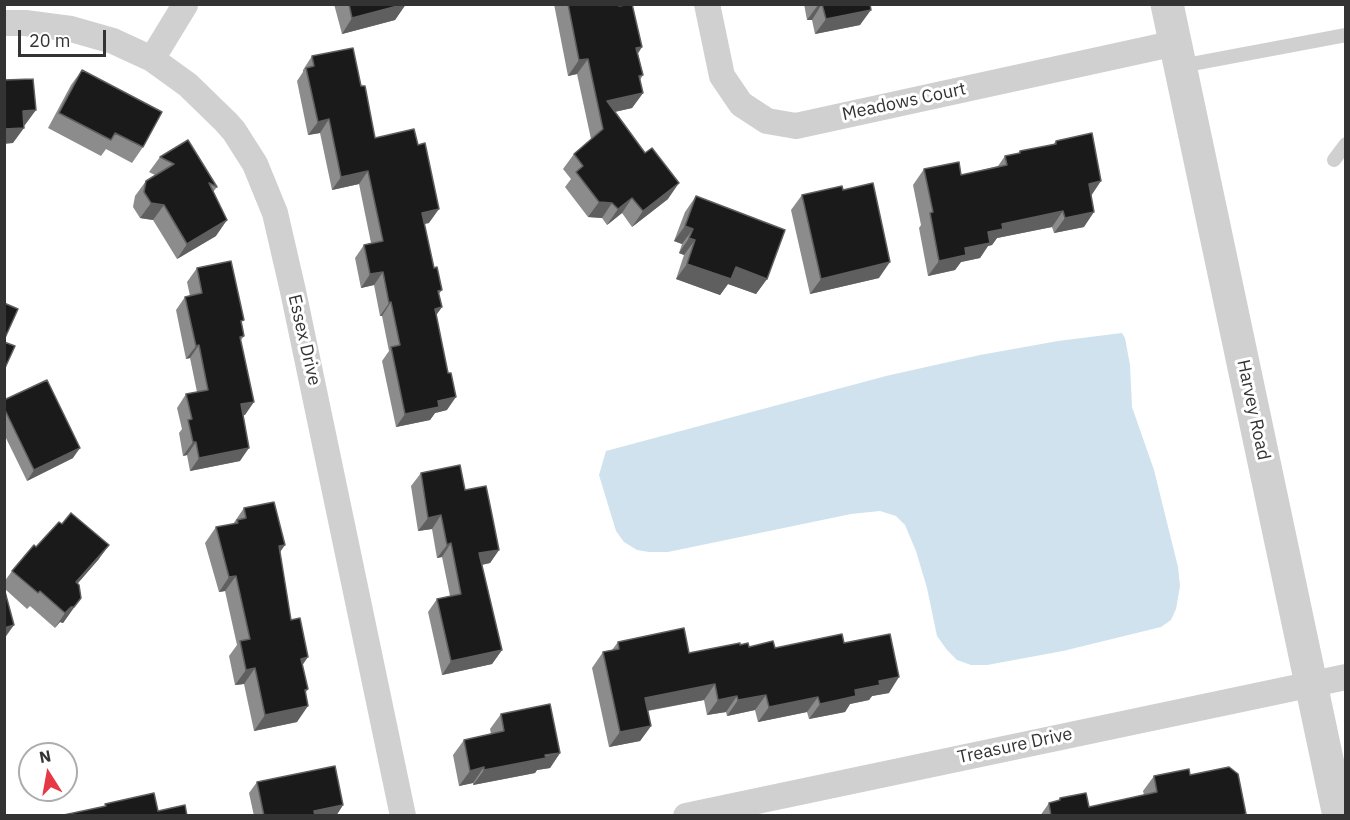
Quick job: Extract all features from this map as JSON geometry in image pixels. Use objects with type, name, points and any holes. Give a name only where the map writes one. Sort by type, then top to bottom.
[{"type":"street","name":"Meadows Court","points":[[707,4],[722,76],[741,104],[768,121],[796,126],[1178,55]]},
{"type":"street","name":"Harvey Road","points":[[1167,4],[1339,816]]},
{"type":"street","points":[[152,59],[185,5]]},
{"type":"street","name":"Essex Drive","points":[[4,23],[25,22],[71,29],[113,41],[152,59],[188,85],[234,131],[255,164],[269,193],[275,213],[312,374],[404,816]]},
{"type":"street","name":"Treasure Drive","points":[[686,816],[1346,677]]},
{"type":"lane","points":[[1178,55],[1346,35]]},
{"type":"lane","points":[[1334,160],[1346,144]]},
{"type":"water","points":[[1122,333],[1130,365],[1132,407],[1154,470],[1178,567],[1180,586],[1176,609],[1171,620],[1161,627],[1063,651],[987,665],[971,665],[957,660],[937,636],[927,588],[916,551],[905,525],[896,516],[880,511],[851,514],[668,552],[637,550],[624,542],[616,531],[599,475],[606,451],[886,376],[980,355],[1058,341]]},
{"type":"building","points":[[349,4],[405,4],[352,18]]},
{"type":"building","points":[[568,4],[619,4],[619,6],[632,4],[642,47],[636,48],[643,75],[639,76],[643,93],[607,101],[645,153],[652,148],[679,183],[643,211],[632,198],[618,209],[612,203],[599,202],[576,172],[583,166],[574,154],[603,129],[588,59],[579,60]]},
{"type":"building","points":[[822,4],[870,4],[871,10],[826,19]]},
{"type":"building","points":[[353,48],[361,86],[365,86],[375,138],[414,129],[418,145],[425,143],[439,209],[422,213],[434,268],[437,267],[442,290],[438,291],[442,307],[435,309],[448,373],[451,373],[456,397],[438,401],[439,407],[405,414],[391,347],[400,345],[391,302],[389,303],[383,272],[370,274],[364,245],[383,241],[368,171],[341,177],[329,119],[318,122],[306,68],[314,66],[312,56]]},
{"type":"building","points":[[82,70],[162,112],[143,147],[115,133],[111,140],[59,113]]},
{"type":"building","points":[[33,79],[36,110],[23,111],[24,128],[4,129],[4,80]]},
{"type":"building","points":[[1092,133],[1101,181],[1089,184],[1094,212],[1065,218],[1063,211],[1002,224],[1003,229],[988,232],[990,243],[965,248],[966,255],[939,261],[930,213],[933,212],[924,169],[959,162],[961,175],[1007,165],[1005,156],[1020,153],[1020,151],[1056,144],[1056,141]]},
{"type":"building","points":[[188,140],[217,187],[209,183],[227,220],[187,244],[164,205],[151,203],[144,192],[146,181],[174,164],[160,157]]},
{"type":"building","points":[[873,183],[890,262],[821,279],[802,195],[842,186],[843,190]]},
{"type":"building","points":[[696,196],[785,230],[767,279],[736,267],[731,279],[687,264],[695,240],[689,238],[693,229],[685,226]]},
{"type":"building","points":[[231,261],[244,320],[241,321],[244,336],[240,337],[254,402],[241,404],[249,448],[199,458],[188,420],[192,419],[186,394],[208,390],[199,345],[196,346],[185,297],[202,293],[197,268]]},
{"type":"building","points":[[4,303],[18,309],[4,340]]},
{"type":"building","points":[[4,342],[15,346],[4,370]]},
{"type":"building","points":[[47,380],[80,448],[34,470],[4,408],[4,400]]},
{"type":"building","points":[[460,465],[465,490],[486,486],[499,550],[479,553],[502,650],[451,661],[437,599],[461,594],[451,543],[447,545],[441,515],[428,518],[421,473]]},
{"type":"building","points":[[274,502],[285,545],[279,546],[291,620],[300,618],[308,657],[301,659],[308,689],[305,690],[308,706],[265,715],[255,668],[246,670],[240,641],[250,639],[236,576],[229,577],[216,527],[238,523],[237,520],[246,518],[244,508]]},
{"type":"building","points":[[71,513],[109,545],[76,582],[79,585],[81,598],[65,613],[12,571],[34,545],[36,547],[59,522],[62,524]]},
{"type":"building","points":[[4,588],[14,625],[4,628]]},
{"type":"building","points":[[684,628],[689,653],[740,643],[740,645],[748,643],[749,647],[773,641],[775,648],[842,634],[844,643],[890,634],[899,677],[879,681],[880,685],[855,690],[856,696],[820,704],[818,697],[769,707],[766,695],[738,700],[737,696],[718,700],[715,684],[645,698],[651,726],[620,732],[603,652],[619,649],[618,642]]},
{"type":"building","points":[[550,704],[560,753],[545,755],[546,758],[470,771],[464,740],[504,731],[501,714]]},
{"type":"building","points":[[335,766],[343,805],[314,811],[315,815],[311,816],[264,816],[257,782]]},
{"type":"building","points":[[1229,767],[1238,774],[1246,814],[1238,816],[1051,816],[1049,803],[1060,800],[1060,798],[1086,793],[1089,807],[1157,792],[1154,776],[1189,769],[1190,775]]},
{"type":"building","points":[[154,793],[158,811],[185,805],[187,816],[59,816],[106,806],[105,804]]}]
